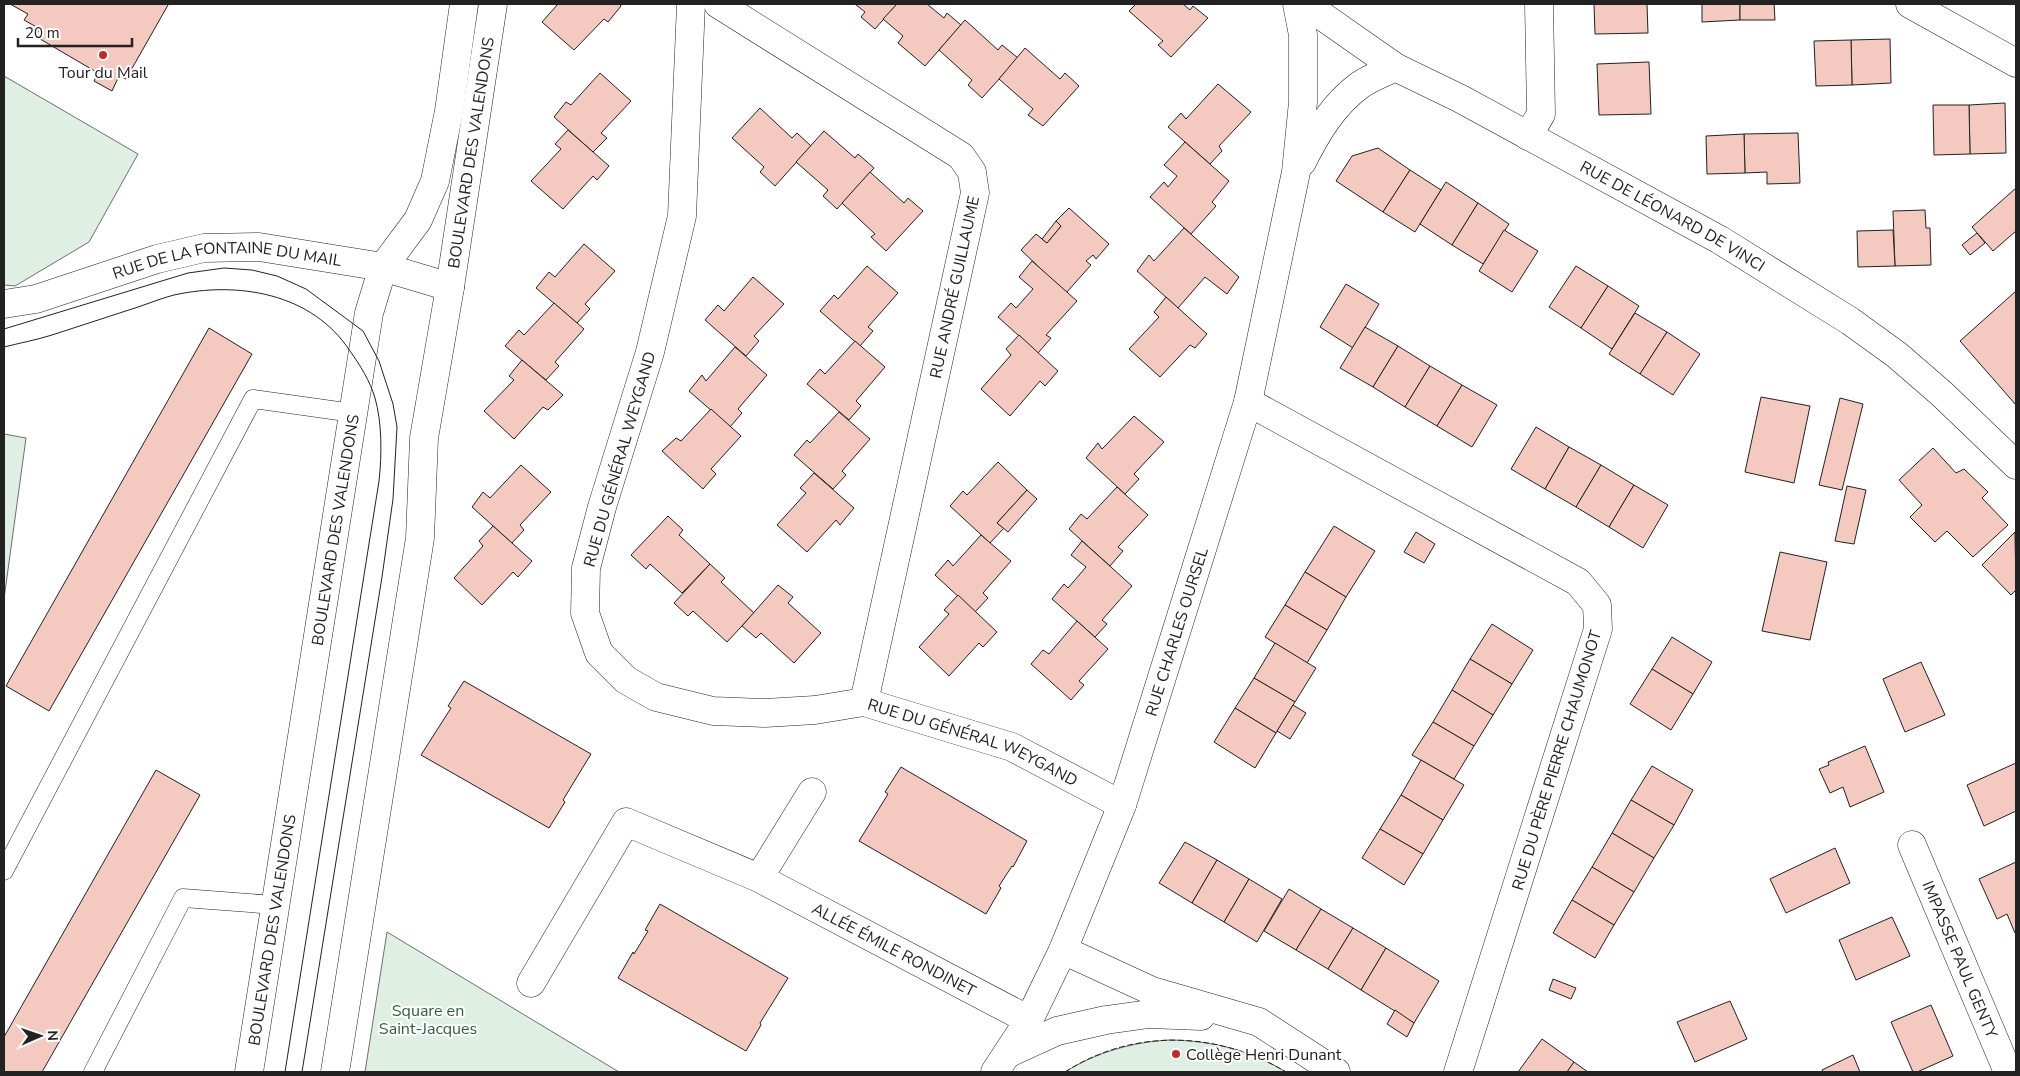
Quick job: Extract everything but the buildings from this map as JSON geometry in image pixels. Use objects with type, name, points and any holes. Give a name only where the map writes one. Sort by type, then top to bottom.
[{"type":"street","name":"BOULEVARD DES VALENDONS","points":[[249,1072],[370,312],[383,267],[418,220],[435,181],[449,110],[464,4]]},
{"type":"street","name":"BOULEVARD DES VALENDONS","points":[[335,1072],[420,538],[424,438],[450,288],[493,4]]},
{"type":"street","name":"RUE DU GÉNÉRAL WEYGAND","points":[[691,4],[682,216],[650,352],[602,507],[586,568],[585,613],[599,653],[626,680],[656,697],[714,711],[765,713],[815,710],[864,702],[1012,747],[1122,805]]},
{"type":"street","name":"RUE ANDRÉ GUILLAUME","points":[[718,4],[961,156],[972,172],[975,193],[864,702]]},
{"type":"street","name":"RUE CHARLES OURSEL","points":[[1001,1063],[1029,1020],[1063,950],[1122,805],[1248,402],[1296,172],[1303,102],[1303,35],[1297,4]]},
{"type":"street","name":"RUE DE LÉONARD DE VINCI","points":[[1305,4],[1395,67],[1461,99],[1720,240],[1850,321],[1897,355],[1927,381],[2016,465]]},
{"type":"street","points":[[1528,136],[1541,114],[1539,4]]},
{"type":"street","points":[[1910,4],[2016,63]]},
{"type":"street","name":"RUE CHARLES OURSEL","points":[[1296,172],[1317,132],[1337,106],[1361,84],[1395,67]]},
{"type":"street","name":"RUE DE LA FONTAINE DU MAIL","points":[[4,304],[36,299],[156,259],[204,248],[259,247],[383,267],[450,288]]},
{"type":"street","name":"RUE DU PÈRE PIERRE CHAUMONOT","points":[[1248,402],[1578,582],[1597,605],[1598,629],[1458,1072]]},
{"type":"street","points":[[759,878],[812,792]]},
{"type":"street","name":"ALLÉE ÉMILE RONDINET","points":[[531,983],[626,822],[759,878],[1029,1020]]},
{"type":"street","name":"IMPASSE PAUL GENTY","points":[[1912,845],[2008,1072]]},
{"type":"street","points":[[1063,950],[1152,992],[1259,1022],[1336,1072]]},
{"type":"street","points":[[1001,1063],[1057,1031],[1149,1014],[1218,1016],[1259,1022]]},
{"type":"lane","points":[[4,871],[253,399],[354,413]]},
{"type":"lane","points":[[93,1072],[183,898],[276,905]]},
{"type":"green space","points":[[4,76],[138,154],[89,242],[15,286],[4,285]]},
{"type":"green space","points":[[4,434],[26,438],[4,599]]},
{"type":"green space","name":"Square en Saint-Jacques","points":[[387,932],[619,1072],[365,1072]]},
{"type":"green space","name":"Collège Henri Dunant","points":[[1170,1040],[1201,1042],[1231,1048],[1259,1058],[1286,1072],[1065,1072],[1090,1059],[1116,1049],[1142,1043]]},
{"type":"tram line","points":[[4,329],[188,273],[224,268],[252,270],[277,276],[306,289],[363,331],[379,361],[393,404],[397,427],[393,499],[302,1072]]},
{"type":"tram line","points":[[4,347],[52,335],[174,295],[198,291],[248,291],[272,296],[294,304],[315,316],[334,331],[350,351],[373,392],[380,428],[381,460],[379,481],[285,1072]]},
{"type":"fence","points":[[1065,1072],[1091,1058],[1119,1048],[1147,1042],[1176,1040],[1204,1042],[1232,1049],[1260,1058],[1286,1072]]},
{"type":"place","name":"Tour du Mail","points":[[103,55]]},
{"type":"place","name":"Collège Henri Dunant","points":[[1176,1054]]}]
